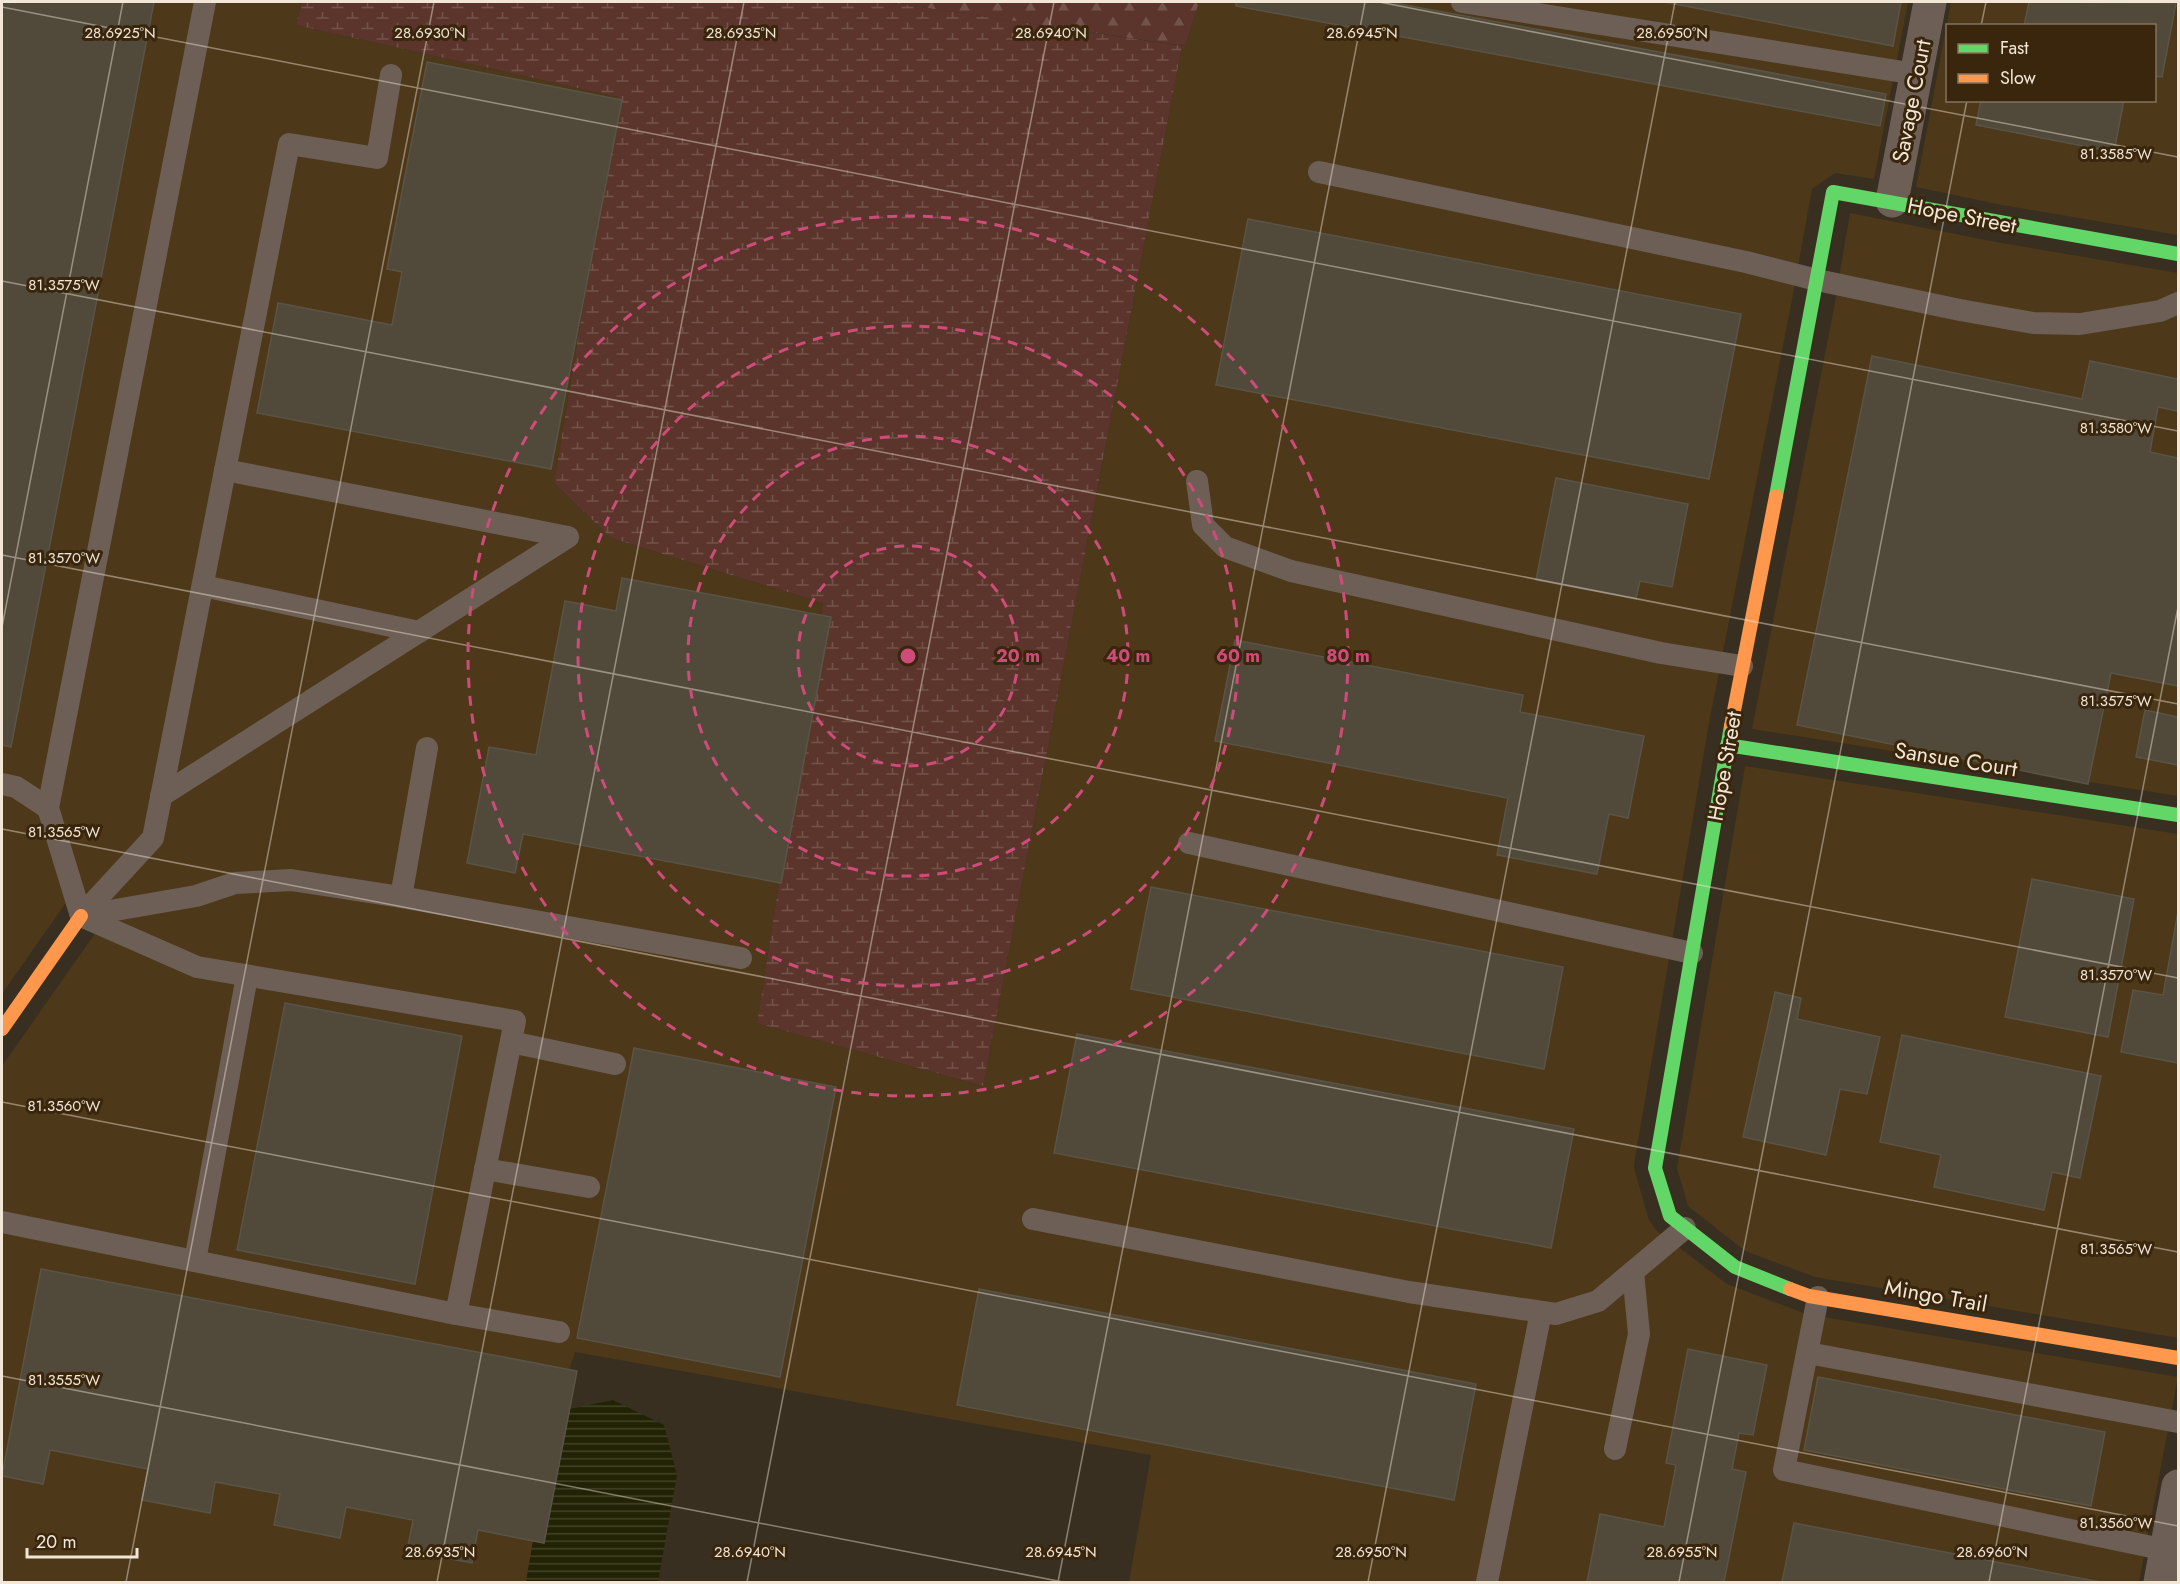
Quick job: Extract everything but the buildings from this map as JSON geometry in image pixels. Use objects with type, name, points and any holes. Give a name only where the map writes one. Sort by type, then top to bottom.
[{"type":"street","name":"Savage Court","points":[[1892,201],[1930,2]]},
{"type":"street","name":"Hope Street","points":[[1692,1234],[1670,1216],[1655,1168],[1727,745],[1833,192],[2178,254]]},
{"type":"street","name":"Sansue Court","points":[[1727,745],[2178,815]]},
{"type":"street","points":[[2,1029],[81,916]]},
{"type":"street","name":"Mingo Trail","points":[[1692,1234],[1735,1267],[1809,1296],[2178,1358]]},
{"type":"street","points":[[2160,1582],[2178,1486]]},
{"type":"lane","points":[[205,2],[48,808],[81,916],[197,968],[515,1021],[456,1314]]},
{"type":"lane","points":[[1462,2],[1916,74]]},
{"type":"lane","points":[[81,916],[153,838],[289,144],[377,158],[391,75]]},
{"type":"lane","points":[[1319,172],[1735,260],[1817,280],[2032,323],[2080,324],[2160,311],[2178,303]]},
{"type":"lane","points":[[161,796],[568,537],[225,470]]},
{"type":"lane","points":[[1197,481],[1203,525],[1225,547],[1291,571],[1660,653],[1743,666]]},
{"type":"lane","points":[[202,586],[419,632]]},
{"type":"lane","points":[[401,897],[427,748]]},
{"type":"lane","points":[[2,784],[16,787],[48,808]]},
{"type":"lane","points":[[1189,843],[1692,953]]},
{"type":"lane","points":[[81,916],[196,896],[235,884],[291,880],[401,897],[741,958]]},
{"type":"lane","points":[[195,1261],[247,976]]},
{"type":"lane","points":[[511,1041],[615,1064]]},
{"type":"lane","points":[[485,1169],[589,1186]]},
{"type":"lane","points":[[1033,1219],[1409,1292],[1556,1314],[1598,1301],[1633,1272],[1692,1234]]},
{"type":"lane","points":[[2,1222],[456,1314],[559,1332]]},
{"type":"lane","points":[[1615,1449],[1639,1334],[1633,1272]]},
{"type":"lane","points":[[1818,1297],[1784,1470],[2166,1550]]},
{"type":"lane","points":[[1487,1582],[1541,1312]]},
{"type":"lane","points":[[1808,1353],[2178,1422]]},
{"type":"shaded area","points":[[2,2],[302,2],[296,25],[618,97],[554,483],[611,538],[823,603],[757,1023],[983,1086],[1182,46],[1185,46],[1199,2],[1908,2],[1874,179],[1835,173],[1812,189],[1709,723],[1634,1165],[1635,1172],[1649,1220],[1656,1230],[1727,1284],[1806,1314],[2178,1377],[2139,1582],[1129,1582],[1151,1455],[575,1352],[555,1412],[526,1582],[2,1582],[2,1066],[110,912],[74,891],[2,994]]},
{"type":"shaded area","points":[[1951,2],[2178,2],[2178,235],[2002,205],[1916,187],[1946,28],[1946,102],[2156,102],[2156,24],[1947,24]]},
{"type":"shaded area","points":[[1850,213],[1996,242],[2178,273],[2178,796],[1752,729],[1834,308]]},
{"type":"shaded area","points":[[1745,766],[2178,834],[2178,1338],[1815,1277],[1745,1251],[1688,1206],[1677,1168]]},
{"type":"shaded area","points":[[613,1400],[664,1425],[677,1475],[658,1582],[526,1582],[555,1412]]},
{"type":"green space","points":[[302,2],[886,2],[1182,46],[983,1086],[757,1023],[823,603],[611,538],[554,483],[618,97],[296,25]]},
{"type":"green space","points":[[886,2],[1199,2],[1185,46]]},
{"type":"traffic: fast","points":[[1776,496],[1833,192],[2178,254]]},
{"type":"traffic: fast","points":[[1731,726],[1655,1168],[1670,1216],[1735,1267],[1790,1289]]},
{"type":"traffic: fast","points":[[1727,745],[2178,815]]},
{"type":"traffic: slow","points":[[1731,726],[1776,496]]},
{"type":"traffic: slow","points":[[2,1029],[81,916]]},
{"type":"traffic: slow","points":[[1790,1289],[1809,1296],[2178,1358]]}]
